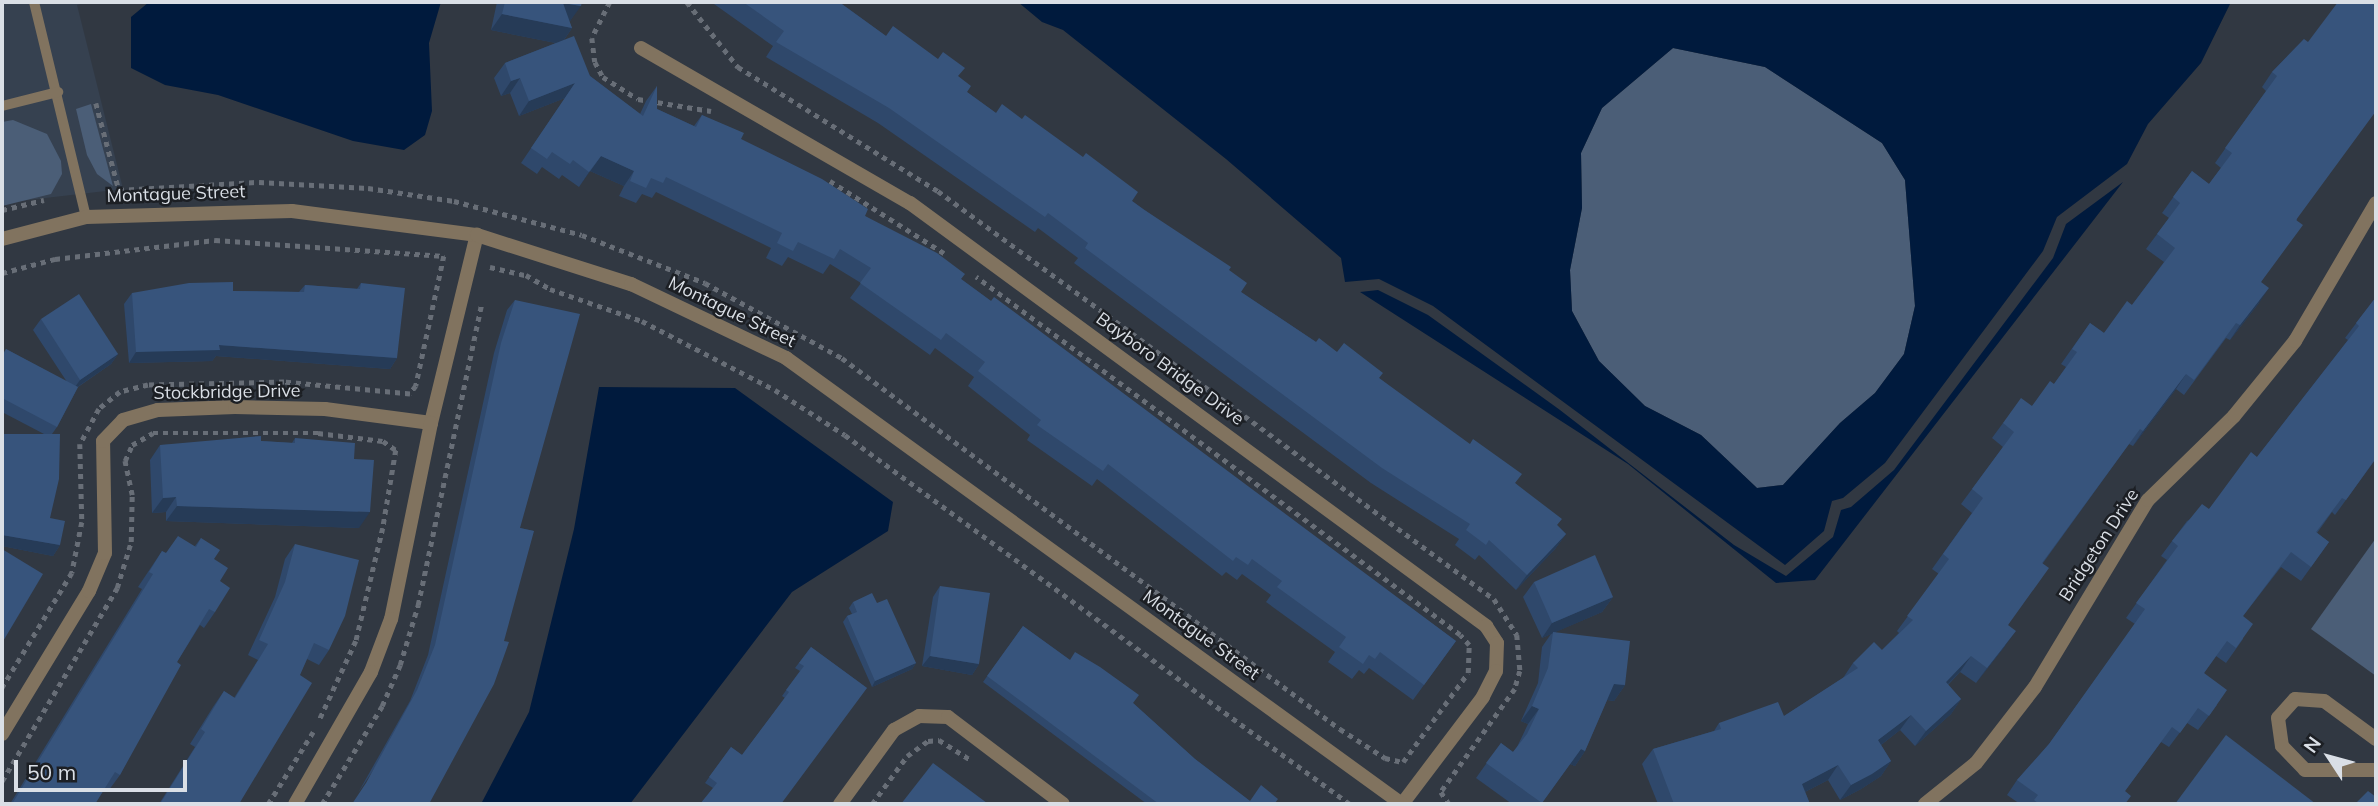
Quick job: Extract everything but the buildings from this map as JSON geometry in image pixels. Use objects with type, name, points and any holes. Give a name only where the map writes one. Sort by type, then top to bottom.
[{"type":"street","name":"Bayboro Bridge Drive","points":[[641,48],[911,203],[1486,626],[1497,643],[1496,671],[1483,697],[1402,804]]},
{"type":"street","name":"Bridgeton Drive","points":[[1925,804],[1976,763],[2035,687],[2148,500],[2234,416],[2295,341],[2355,232],[2376,203]]},
{"type":"street","name":"Montague Street","points":[[2,239],[86,217],[292,211],[477,235],[631,284],[786,358],[1402,804]]},
{"type":"street","points":[[295,804],[355,704],[391,620],[431,423],[477,235]]},
{"type":"street","name":"Stockbridge Drive","points":[[2,734],[89,591],[105,553],[103,441],[122,420],[158,410],[235,407],[325,410],[431,423]]},
{"type":"street","points":[[2376,739],[2324,701],[2295,699],[2278,718],[2282,746],[2305,769],[2376,770]]},
{"type":"street","points":[[840,804],[894,730],[919,716],[948,717],[1063,804]]},
{"type":"lane","points":[[34,2],[58,92],[86,217]]},
{"type":"lane","points":[[2,106],[58,92]]},
{"type":"path","points":[[610,2],[592,38],[595,62],[603,77],[638,99],[714,112]]},
{"type":"path","points":[[96,103],[119,190],[259,182],[368,188],[454,201],[582,235],[705,283],[842,358],[1340,729],[1385,758],[1403,762],[1468,673],[1470,652],[1461,635],[968,271]]},
{"type":"path","points":[[825,177],[948,256]]},
{"type":"path","points":[[2,210],[44,200]]},
{"type":"path","points":[[2,273],[54,259],[215,240],[444,257],[416,386],[410,394],[284,382],[148,385],[120,392],[99,409],[80,444],[82,522],[72,573],[2,688]]},
{"type":"path","points":[[488,276],[491,264],[642,321],[775,390],[845,435],[1350,804]]},
{"type":"path","points":[[322,804],[382,706],[400,666],[418,605],[482,300]]},
{"type":"path","points":[[2,781],[117,589],[131,542],[132,495],[125,461],[132,445],[153,433],[290,431],[383,441],[392,445],[396,460],[356,640],[316,726],[268,804]]},
{"type":"path","points":[[872,804],[908,757],[928,741],[939,740],[974,762]]},
{"type":"shaded area","points":[[2,2],[88,2],[77,5],[123,189],[2,203]]},
{"type":"shaded area","points":[[149,2],[441,2],[429,43],[432,111],[425,135],[404,150],[353,141],[218,95],[165,85],[131,68],[131,17]]},
{"type":"shaded area","points":[[1018,2],[2231,2],[2201,63],[2148,124],[2127,164],[2057,217],[2043,251],[1885,463],[1843,498],[1832,501],[1824,531],[1785,565],[1433,306],[1379,279],[1345,282],[1341,258],[1226,159],[1063,30],[1042,22]],"holes":[[[1673,48],[1765,67],[1882,143],[1905,180],[1915,306],[1904,354],[1875,393],[1840,423],[1783,485],[1757,488],[1701,435],[1645,406],[1599,361],[1572,311],[1570,270],[1582,208],[1581,153],[1602,108]]]},
{"type":"shaded area","points":[[1673,48],[1765,67],[1882,143],[1905,180],[1915,306],[1904,354],[1875,393],[1840,423],[1783,485],[1757,488],[1701,435],[1645,406],[1599,361],[1572,311],[1570,270],[1582,208],[1581,153],[1602,108]]},
{"type":"shaded area","points":[[91,104],[113,186],[97,174],[87,155],[76,109]]},
{"type":"shaded area","points":[[13,120],[47,134],[61,161],[62,174],[51,194],[2,206],[2,122]]},
{"type":"shaded area","points":[[2123,182],[1815,580],[1776,583],[1628,464],[1360,292],[1378,290],[1428,315],[1560,410],[1734,545],[1786,576],[1833,537],[1841,510],[1851,507],[1894,470],[2053,258],[2066,224]]},
{"type":"shaded area","points":[[599,387],[735,388],[893,502],[888,531],[792,592],[630,804],[481,804],[529,712],[574,529]]},
{"type":"shaded area","points":[[2376,538],[2376,676],[2311,629]]}]
